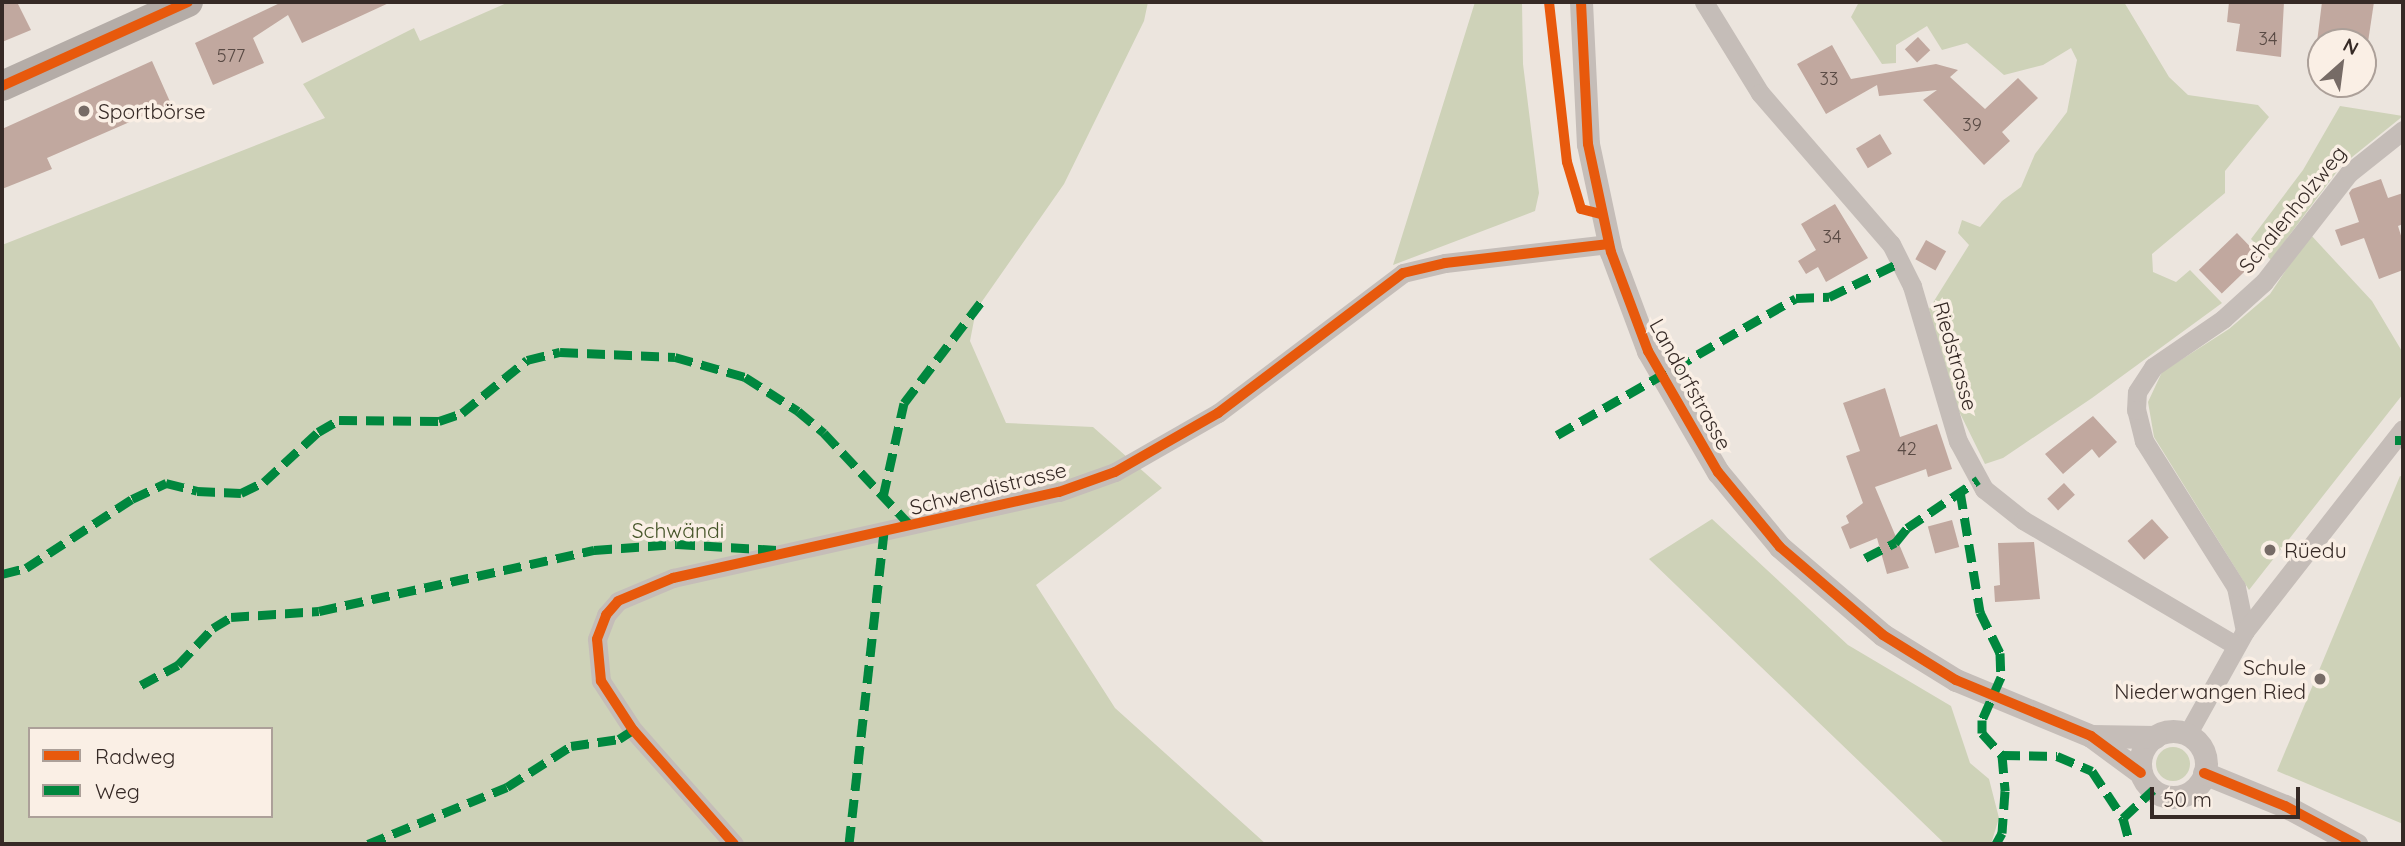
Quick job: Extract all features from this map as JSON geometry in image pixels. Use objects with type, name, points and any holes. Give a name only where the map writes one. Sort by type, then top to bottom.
[{"type":"main road","points":[[2,86],[187,2]]},
{"type":"street","name":"Landorfstrasse","points":[[1581,2],[1588,144],[1609,244],[1640,334],[1683,418],[1731,490],[1780,547],[1838,601],[1924,662],[1997,700],[2091,736],[2141,773],[2153,790],[2173,797],[2193,790],[2204,773]]},
{"type":"street","name":"Riedstrasse","points":[[1704,2],[1759,93],[1891,244],[1912,286],[1958,440],[1984,488],[2023,520],[2240,638]]},
{"type":"street","name":"Schalenholzweg","points":[[2240,638],[2236,587],[2144,441],[2136,410],[2137,392],[2153,367],[2217,323],[2264,282],[2349,173],[2403,130]]},
{"type":"street","name":"Schwendistrasse","points":[[734,844],[633,730],[601,681],[597,639],[606,615],[618,601],[673,578],[1059,492],[1115,472],[1218,414],[1403,272],[1445,263],[1609,244]]},
{"type":"street","points":[[2356,844],[2285,806],[2204,773],[2204,755],[2187,735],[2240,638],[2403,429]]},
{"type":"street","name":"Landorfstrasse","points":[[2091,736],[2155,737],[2176,732],[2187,735]]},
{"type":"street","points":[[2141,773],[2141,757],[2155,737]]},
{"type":"green space","name":"Schwändi","points":[[509,2],[1148,2],[1144,21],[1064,184],[976,310],[970,341],[1006,423],[1093,427],[1162,488],[1036,585],[1115,708],[1266,844],[2,844],[2,245],[325,118],[303,84],[414,28],[420,41]]},
{"type":"green space","points":[[1475,2],[1522,2],[1523,64],[1539,193],[1535,211],[1393,265]]},
{"type":"green space","points":[[1859,2],[2124,2],[2169,77],[2188,95],[2258,105],[2269,117],[2225,171],[2225,193],[2152,254],[2153,272],[2176,282],[2190,270],[2222,303],[2092,398],[2003,458],[1985,464],[1953,399],[1929,309],[1969,245],[1958,233],[1962,220],[1980,227],[2002,201],[2021,187],[2035,154],[2067,112],[2077,60],[2071,48],[2043,65],[2004,75],[1967,43],[1942,50],[1927,26],[1896,45],[1896,63],[1882,64],[1851,17]]},
{"type":"green space","points":[[2340,106],[2403,116],[2341,166],[2271,260],[2251,239],[2303,170]]},
{"type":"green space","points":[[2310,234],[2372,301],[2403,353],[2403,394],[2249,590],[2154,437],[2148,402],[2162,372],[2229,329],[2270,294]]},
{"type":"green space","points":[[2400,476],[2403,477],[2403,824],[2277,771]]},
{"type":"green space","points":[[1712,519],[1848,645],[1951,706],[1970,763],[1989,779],[1999,818],[1991,844],[1945,844],[1649,559]]},
{"type":"green space","points":[[2173,747],[2185,752],[2190,764],[2185,776],[2173,781],[2161,776],[2156,764],[2161,752]]},
{"type":"building","points":[[2,2],[17,2],[31,30],[2,42]]},
{"type":"building","points":[[282,2],[391,2],[302,43],[288,15],[253,38],[264,63],[213,85],[195,43]]},
{"type":"building","points":[[2229,2],[2284,2],[2281,57],[2236,51],[2240,24],[2227,22]]},
{"type":"building","points":[[2322,2],[2374,2],[2370,28],[2319,28]]},
{"type":"building","points":[[1918,37],[1930,50],[1917,62],[1905,49]]},
{"type":"building","points":[[1832,45],[1851,79],[1936,64],[1958,70],[1950,77],[1985,109],[2018,78],[2038,98],[2002,132],[2010,141],[1984,165],[1923,100],[1937,90],[1879,96],[1877,85],[1826,114],[1797,64]]},
{"type":"building","points":[[152,61],[171,104],[47,158],[52,169],[2,189],[2,129]]},
{"type":"building","points":[[1880,134],[1892,154],[1868,168],[1856,148]]},
{"type":"building","points":[[2381,179],[2388,198],[2403,193],[2403,224],[2398,226],[2403,242],[2403,270],[2379,279],[2364,238],[2341,246],[2335,230],[2359,222],[2349,193],[2352,189]]},
{"type":"building","points":[[1835,204],[1868,258],[1826,282],[1818,267],[1806,274],[1798,261],[1816,250],[1801,224]]},
{"type":"building","points":[[2237,233],[2260,257],[2222,294],[2199,270]]},
{"type":"building","points":[[1926,240],[1946,251],[1935,270],[1915,259]]},
{"type":"building","points":[[1885,388],[1900,437],[1937,424],[1952,469],[1928,477],[1926,469],[1875,487],[1909,568],[1887,574],[1877,538],[1850,549],[1841,527],[1849,523],[1846,516],[1863,503],[1846,456],[1860,451],[1843,403]]},
{"type":"building","points":[[2093,416],[2117,442],[2099,458],[2092,449],[2063,474],[2045,454]]},
{"type":"building","points":[[2064,483],[2075,495],[2058,510],[2047,499]]},
{"type":"building","points":[[2152,519],[2169,538],[2144,560],[2127,541]]},
{"type":"building","points":[[1952,520],[1959,547],[1935,554],[1928,526]]},
{"type":"building","points":[[2034,542],[2040,599],[1995,602],[1994,586],[2000,585],[1998,543]]},
{"type":"marked path","points":[[1557,435],[1796,298],[1829,297],[1901,262]]},
{"type":"marked path","points":[[883,497],[904,403],[981,302]]},
{"type":"marked path","points":[[2,574],[26,568],[132,499],[166,483],[197,491],[241,493],[264,482],[318,432],[339,420],[439,421],[462,413],[527,360],[560,352],[675,357],[745,377],[798,411],[824,433],[913,528]]},
{"type":"marked path","points":[[2395,440],[2403,440]]},
{"type":"marked path","points":[[1865,558],[1895,543],[1907,528],[1978,480]]},
{"type":"marked path","points":[[1960,491],[1980,612],[2000,653],[2001,677],[1982,720],[1982,733],[2002,755],[2005,791],[2002,833],[1996,844]]},
{"type":"marked path","points":[[849,844],[884,534]]},
{"type":"marked path","points":[[141,685],[178,665],[213,628],[231,617],[319,611],[594,550],[677,544],[777,550]]},
{"type":"marked path","points":[[368,844],[507,787],[571,746],[619,739],[633,730]]},
{"type":"marked path","points":[[2002,755],[2057,756],[2092,771],[2123,818],[2130,844]]},
{"type":"marked path","points":[[2123,818],[2153,790]]},
{"type":"cycle path","points":[[2,86],[188,2]]},
{"type":"cycle path","points":[[1549,2],[1567,162],[1581,209],[1601,214]]},
{"type":"cycle path","points":[[1581,2],[1588,144],[1611,252],[1648,351],[1718,472],[1780,547],[1883,635],[1956,680],[2091,736],[2141,773]]},
{"type":"cycle path","points":[[734,844],[633,730],[601,681],[597,639],[606,615],[618,601],[673,578],[1059,492],[1115,472],[1218,413],[1403,273],[1445,263],[1609,244]]},
{"type":"cycle path","points":[[2204,773],[2285,806],[2356,844]]},
{"type":"place","name":"Sportbörse","points":[[84,111]]},
{"type":"place","name":"Rüedu","points":[[2270,550]]},
{"type":"place","name":"Schule Niederwangen Ried","points":[[2320,679]]}]
